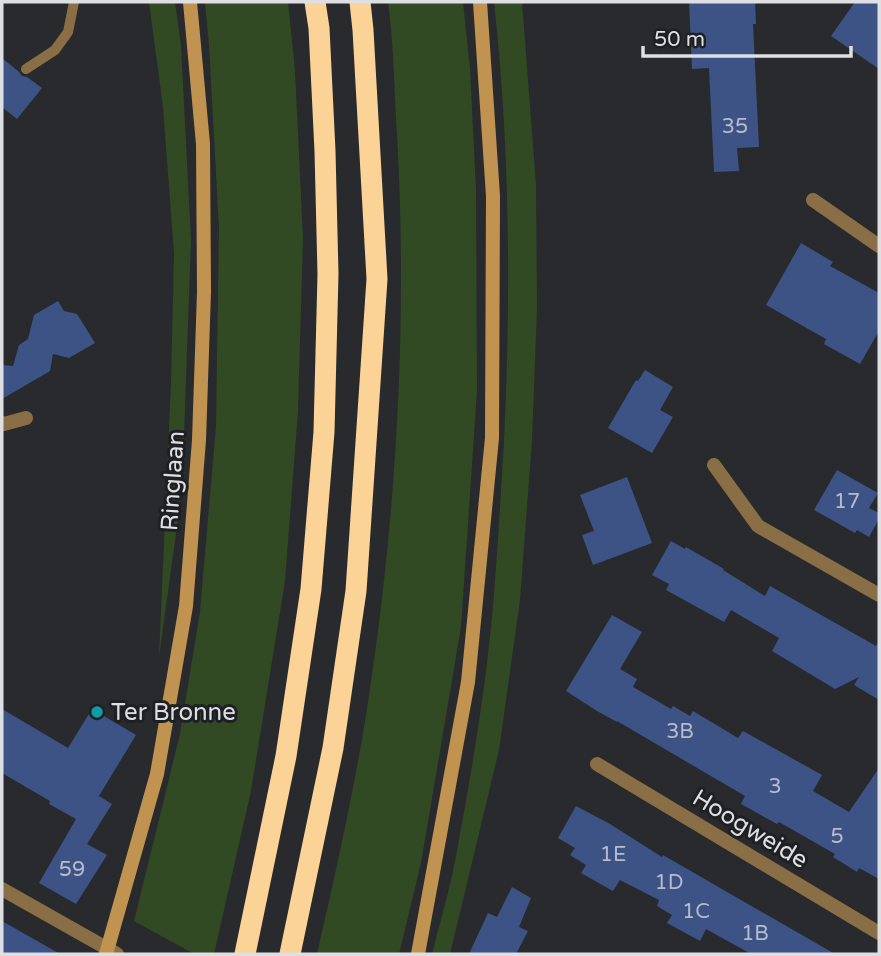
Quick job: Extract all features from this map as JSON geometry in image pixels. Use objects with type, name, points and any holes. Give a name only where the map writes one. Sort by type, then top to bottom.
[{"type":"highway","points":[[244,954],[286,756],[311,589],[324,432],[328,274],[325,151],[319,28],[315,2]]},
{"type":"highway","points":[[290,954],[333,748],[356,591],[376,279],[360,2]]},
{"type":"main road","name":"Ringlaan","points":[[110,953],[157,774],[186,606],[199,440],[204,292],[203,144],[190,2]]},
{"type":"main road","points":[[418,954],[468,682],[492,438],[493,196],[480,2]]},
{"type":"street","points":[[813,200],[879,246]]},
{"type":"street","points":[[2,423],[26,418]]},
{"type":"street","points":[[714,465],[758,526],[879,595]]},
{"type":"street","name":"Hoogweide","points":[[597,764],[879,933]]},
{"type":"street","points":[[2,889],[110,953]]},
{"type":"lane","points":[[26,69],[55,50],[62,41],[68,32],[74,2]]},
{"type":"green space","points":[[149,2],[175,2],[181,45],[191,241],[182,490],[159,657],[174,253],[163,107]]},
{"type":"green space","points":[[205,2],[288,2],[295,71],[303,238],[298,411],[285,581],[251,791],[214,954],[194,954],[134,921],[180,734],[200,612],[216,426],[219,228]]},
{"type":"green space","points":[[388,2],[463,2],[470,69],[476,190],[477,390],[461,627],[421,863],[399,954],[317,954],[350,805],[366,715],[392,498],[401,280],[397,134]]},
{"type":"green space","points":[[494,2],[522,2],[536,185],[537,309],[532,440],[520,600],[499,750],[450,954],[432,954],[454,868],[473,759],[487,660],[498,537],[506,386],[508,221]]},
{"type":"building","points":[[689,2],[755,2],[756,24],[753,24],[759,147],[737,148],[739,171],[714,172],[709,68],[692,69]]},
{"type":"building","points":[[855,2],[879,2],[879,69],[831,36]]},
{"type":"building","points":[[2,58],[22,76],[42,88],[17,119],[2,107]]},
{"type":"building","points":[[801,243],[833,262],[830,266],[879,293],[879,331],[860,364],[824,344],[826,339],[766,305]]},
{"type":"building","points":[[58,301],[64,311],[77,314],[95,343],[69,358],[53,354],[50,371],[2,399],[2,365],[13,366],[19,345],[28,339],[34,315]]},
{"type":"building","points":[[645,370],[673,387],[660,410],[673,417],[652,453],[608,428],[636,380],[638,381]]},
{"type":"building","points":[[837,470],[878,493],[869,508],[879,513],[879,519],[869,537],[857,530],[855,533],[814,510]]},
{"type":"building","points":[[627,477],[652,543],[593,565],[582,535],[594,531],[580,495]]},
{"type":"building","points":[[671,541],[724,569],[765,596],[770,586],[876,646],[879,640],[879,700],[854,685],[859,677],[835,689],[772,651],[779,638],[731,610],[724,622],[666,590],[669,584],[652,575]]},
{"type":"building","points":[[612,615],[642,632],[620,669],[637,679],[633,687],[671,709],[673,706],[690,716],[693,711],[738,738],[743,731],[822,775],[813,791],[849,812],[879,768],[879,879],[859,868],[857,872],[833,857],[835,854],[741,804],[745,796],[566,691]]},
{"type":"building","name":"Ter Bronne","points":[[2,709],[68,748],[92,709],[136,735],[99,796],[112,804],[87,844],[107,855],[76,904],[39,883],[76,819],[2,773]]},
{"type":"building","points":[[576,806],[835,954],[751,954],[706,929],[700,941],[667,923],[672,915],[657,906],[659,900],[620,880],[613,891],[581,873],[586,865],[570,855],[575,848],[558,838]]},
{"type":"building","points":[[512,887],[531,898],[519,927],[528,931],[516,954],[469,954],[488,913],[497,917]]},
{"type":"building","points":[[2,921],[60,954],[2,954]]},
{"type":"place","name":"Ter Bronne","points":[[97,712]]}]
